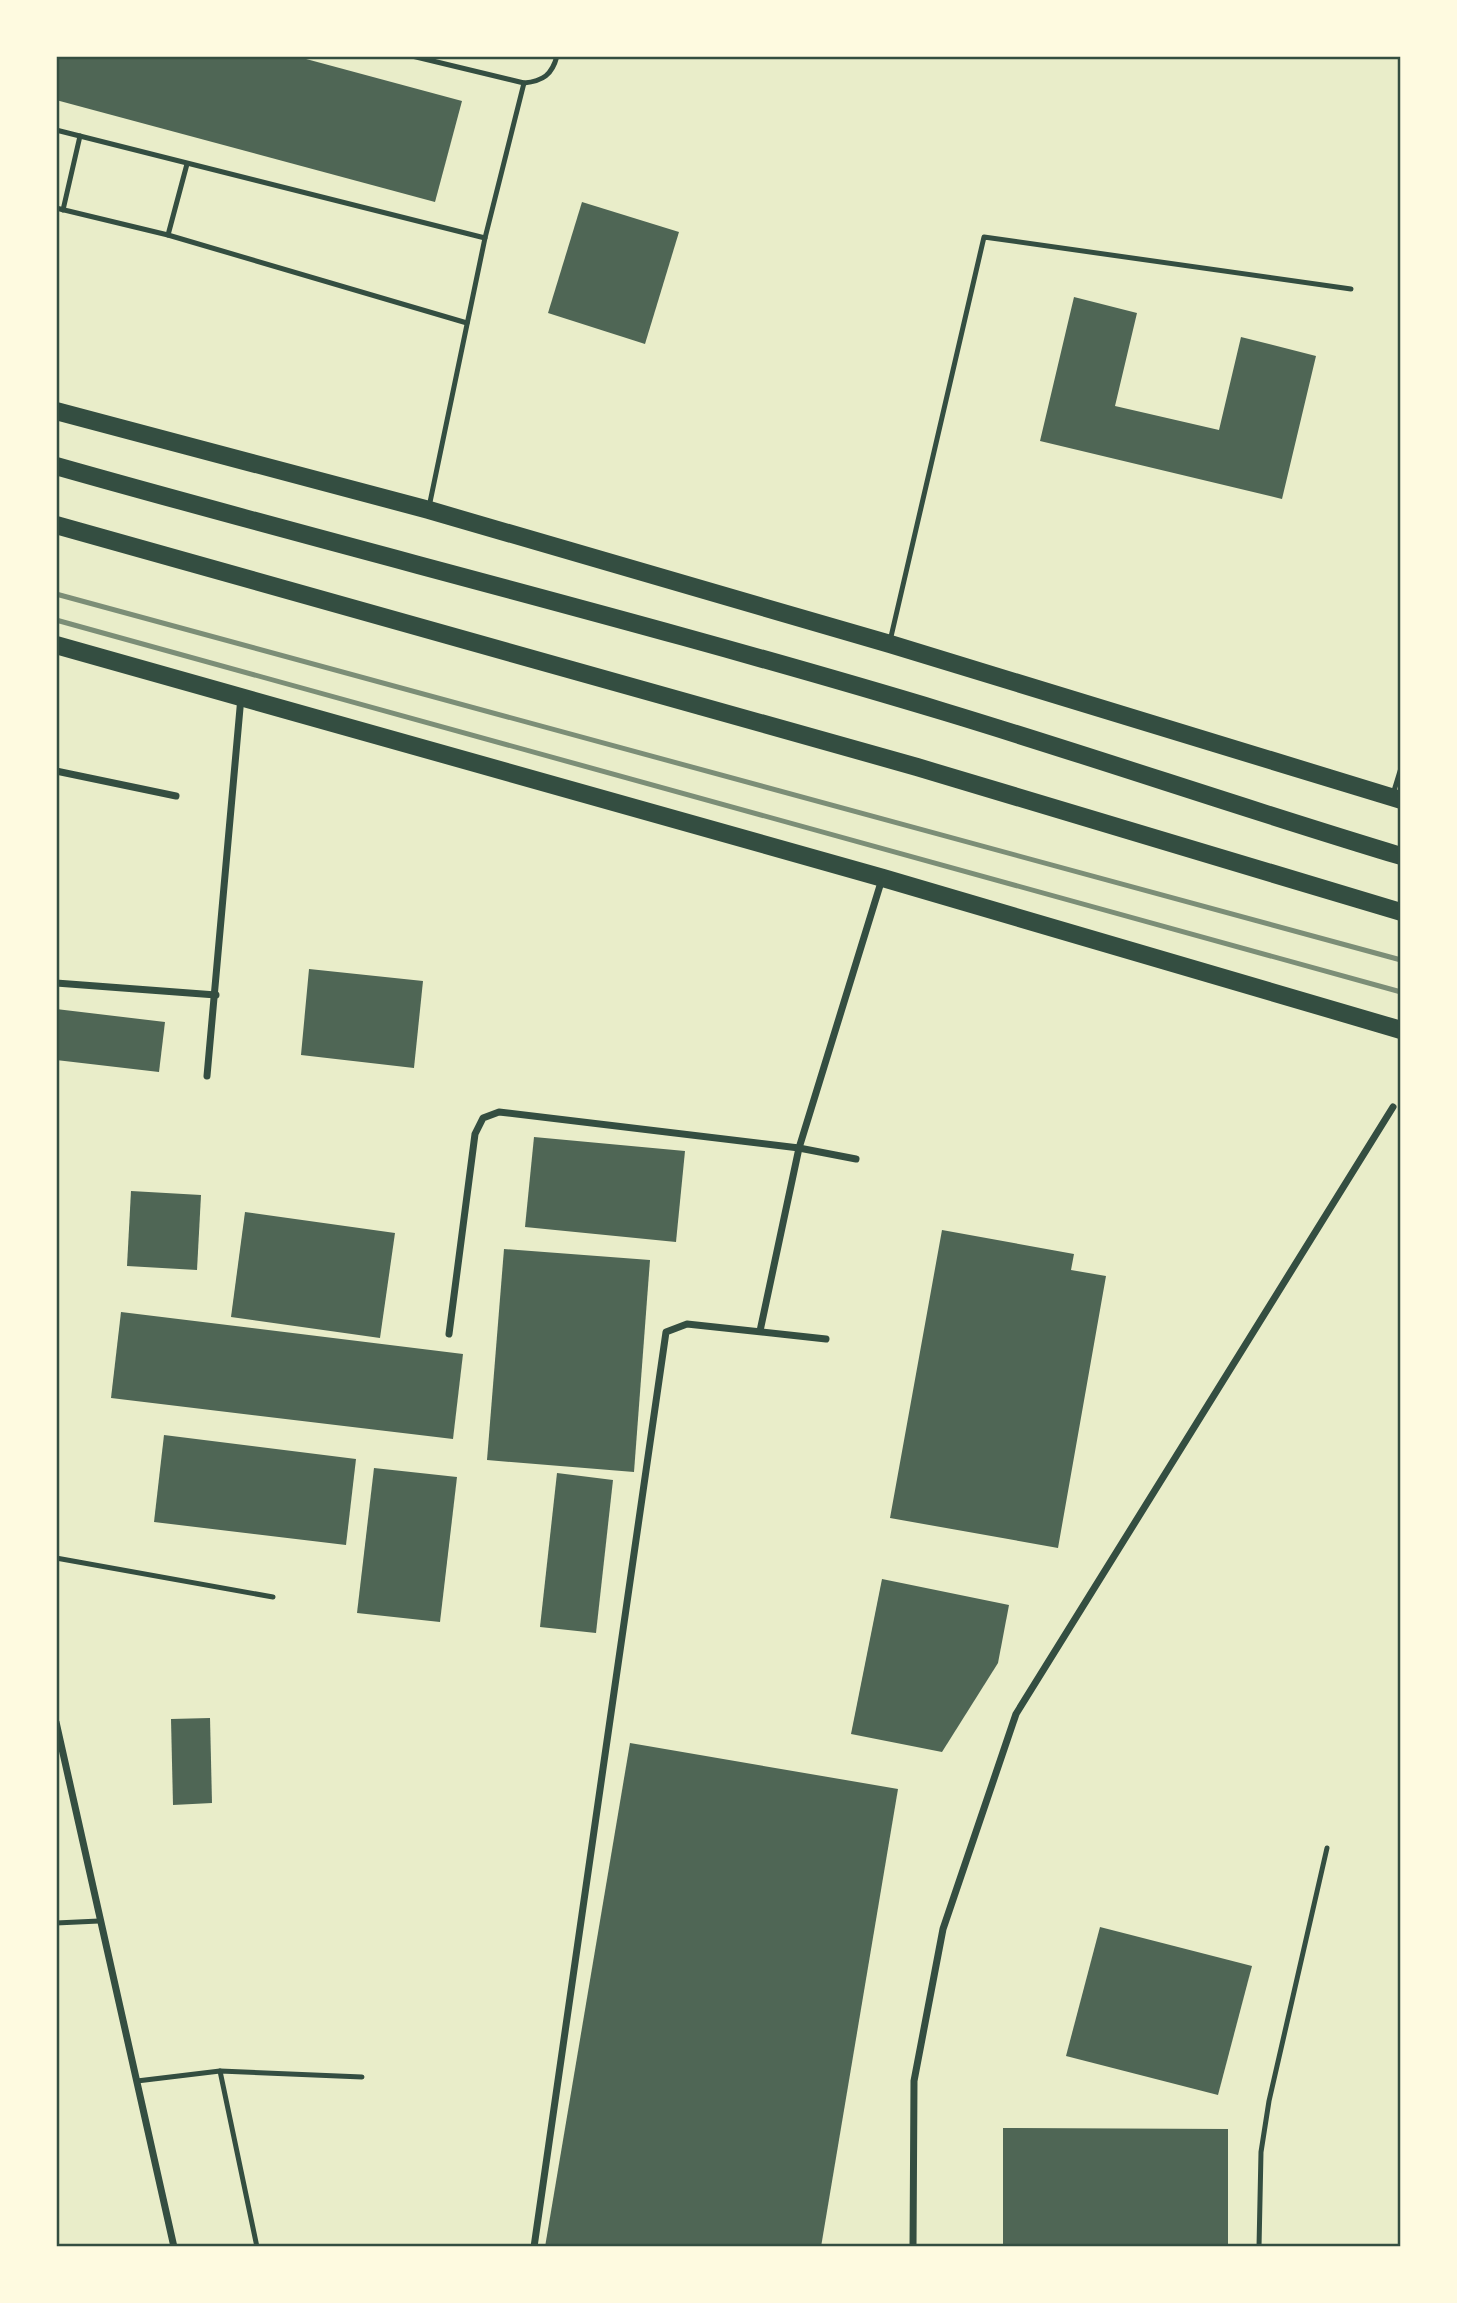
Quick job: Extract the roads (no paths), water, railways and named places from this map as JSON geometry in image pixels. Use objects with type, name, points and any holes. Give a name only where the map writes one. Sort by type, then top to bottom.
[{"type":"main road","points":[[56,411],[429,510],[890,644],[1396,798]]},
{"type":"main road","points":[[56,466],[223,513],[416,562],[945,712],[1401,856]]},
{"type":"main road","points":[[56,525],[916,767],[1401,912]]},
{"type":"main road","points":[[56,645],[883,878],[1401,1030]]},
{"type":"street","points":[[207,1076],[242,696]]},
{"type":"street","points":[[56,771],[176,796]]},
{"type":"street","points":[[760,1331],[799,1148],[883,878]]},
{"type":"street","points":[[56,984],[216,995]]},
{"type":"street","points":[[913,2247],[914,2081],[943,1929],[1016,1714],[1393,1107]]},
{"type":"street","points":[[449,1335],[475,1134],[483,1118],[499,1112],[799,1148],[856,1159]]},
{"type":"street","points":[[534,2247],[666,1332],[687,1324],[826,1339]]},
{"type":"street","points":[[56,1722],[174,2247]]},
{"type":"lane","points":[[412,56],[524,83],[540,81],[553,69],[557,56]]},
{"type":"lane","points":[[429,510],[485,238],[524,83]]},
{"type":"lane","points":[[56,130],[485,238]]},
{"type":"lane","points":[[80,136],[59,209],[168,234],[467,323]]},
{"type":"lane","points":[[168,234],[187,164]]},
{"type":"lane","points":[[890,644],[984,237],[1351,289]]},
{"type":"lane","points":[[1396,798],[1401,768]]},
{"type":"lane","points":[[56,1558],[273,1597]]},
{"type":"lane","points":[[1259,2247],[1261,2152],[1269,2101],[1327,1848]]},
{"type":"lane","points":[[56,1923],[99,1921]]},
{"type":"lane","points":[[136,2081],[220,2071],[362,2077]]},
{"type":"lane","points":[[220,2071],[257,2247]]},
{"type":"railway","points":[[56,594],[1401,960]]},
{"type":"railway","points":[[56,620],[1401,992]]}]
